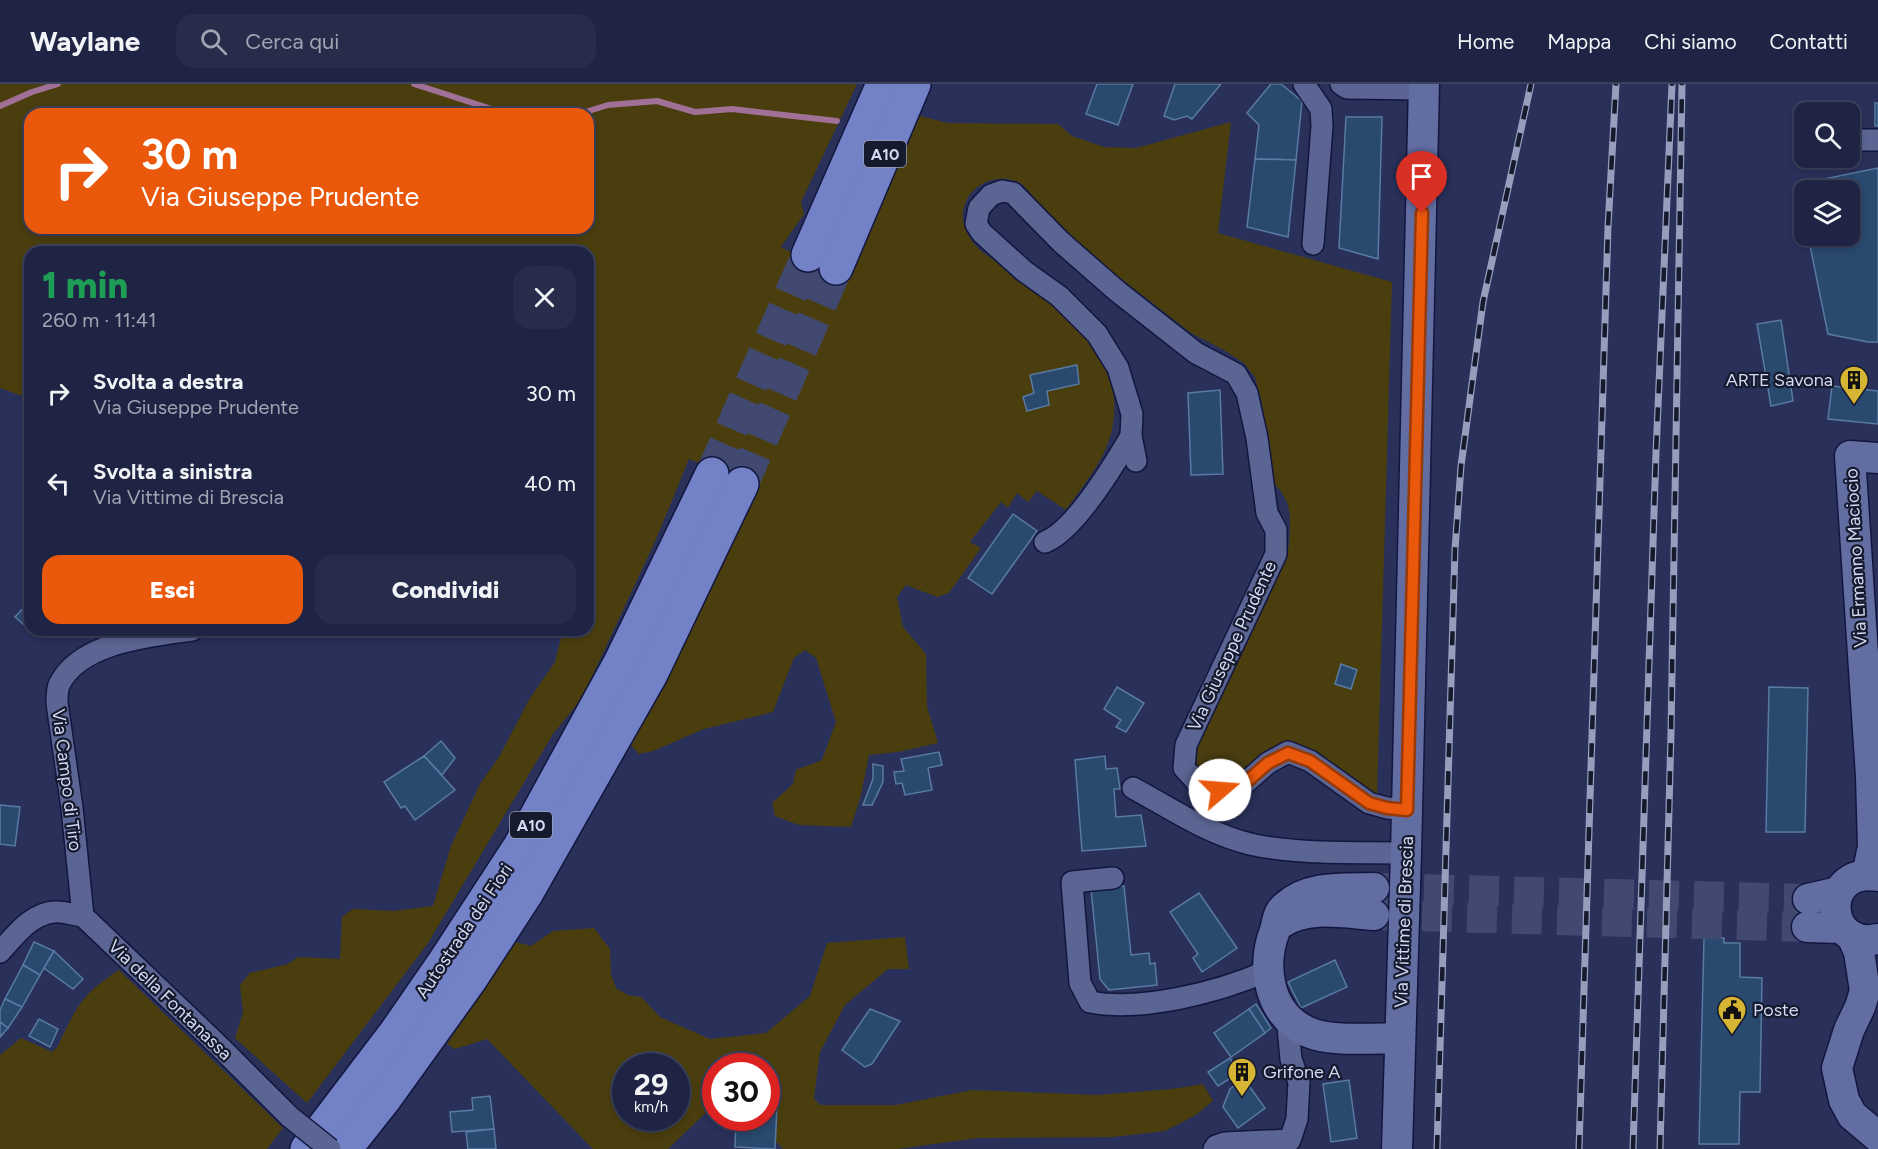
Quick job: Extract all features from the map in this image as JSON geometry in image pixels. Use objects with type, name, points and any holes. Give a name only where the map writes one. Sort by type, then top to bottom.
[{"type":"highway","name":"A10","points":[[841,218],[883,84]]},
{"type":"highway","name":"A10","points":[[822,262],[841,218],[914,84]]},
{"type":"highway","name":"Autostrada dei Fiori","points":[[307,1149],[396,1032],[520,846],[620,663],[711,474]]},
{"type":"highway","name":"Autostrada dei Fiori","points":[[345,1149],[386,1097],[463,990],[526,894],[651,674],[742,484]]},
{"type":"street","points":[[1304,84],[1321,109],[1322,126],[1313,244]]},
{"type":"street","points":[[1341,84],[1347,87],[1424,87]]},
{"type":"street","name":"Via Vittime di Brescia","points":[[1397,1149],[1424,87]]},
{"type":"street","points":[[1860,140],[1878,140]]},
{"type":"street","name":"Via Giuseppe Prudente","points":[[1136,461],[1131,436],[1132,414],[1118,368],[1097,334],[1059,296],[1024,271],[982,233],[976,224],[980,208],[991,195],[1002,191],[1013,193],[1061,242],[1117,291],[1196,353],[1236,374],[1247,393],[1257,438],[1267,513],[1276,530],[1276,555],[1185,745],[1184,768],[1204,790],[1236,791],[1268,763],[1288,753],[1310,761],[1369,803],[1407,810]]},
{"type":"street","points":[[1045,542],[1053,539],[1065,529],[1113,465],[1131,436]]},
{"type":"street","name":"Via Ermanno Maciocio","points":[[1864,457],[1873,875]]},
{"type":"street","name":"Via Campo di Tiro","points":[[83,916],[72,808],[57,703],[58,686],[89,653],[125,641],[155,636]]},
{"type":"street","points":[[1133,788],[1222,835],[1250,844],[1280,849],[1406,853]]},
{"type":"street","points":[[1857,934],[1807,913],[1839,892],[1851,879],[1873,875]]},
{"type":"street","points":[[1113,878],[1072,882],[1080,984],[1090,1002],[1106,1005],[1146,1003],[1203,993],[1240,983],[1267,971]]},
{"type":"street","points":[[1374,902],[1316,890],[1286,905],[1278,915],[1267,957],[1271,993],[1287,1017],[1296,1026],[1310,1033],[1331,1038],[1399,1039]]},
{"type":"street","points":[[1839,892],[1835,910],[1857,934],[1865,991],[1837,1068],[1845,1100],[1852,1116],[1878,1137]]},
{"type":"street","points":[[0,952],[26,923],[41,916],[54,912],[83,916]]},
{"type":"street","name":"Via della Fontanassa","points":[[83,916],[220,1047],[290,1118],[330,1149]]},
{"type":"street","points":[[1878,1001],[1878,1007]]},
{"type":"street","points":[[1214,1149],[1225,1143],[1290,1140],[1297,1119],[1299,1082],[1291,1059],[1287,1017]]},
{"type":"shaded area","points":[[0,84],[857,84],[801,202],[804,214],[781,247],[845,278],[916,115],[948,123],[1058,124],[1072,136],[1104,147],[1136,148],[1231,122],[1218,233],[1392,282],[1377,797],[1272,749],[1233,778],[1215,780],[1206,776],[1199,769],[1195,757],[1196,742],[1289,546],[1288,505],[1274,484],[1262,404],[1255,377],[1244,363],[1191,333],[1070,239],[1023,185],[1010,179],[997,179],[984,183],[966,200],[963,213],[964,226],[980,250],[1036,294],[1067,313],[1091,339],[1108,370],[1114,405],[1113,422],[1109,440],[1101,458],[1066,510],[1037,491],[1028,502],[1017,493],[1008,508],[1001,502],[970,542],[981,548],[949,593],[937,597],[906,585],[897,597],[903,627],[926,654],[927,706],[938,743],[898,752],[869,755],[861,795],[851,827],[799,825],[775,816],[772,803],[793,784],[796,770],[822,760],[836,722],[816,658],[805,650],[794,658],[773,712],[704,729],[653,751],[639,754],[629,743],[751,485],[689,459],[657,537],[582,698],[553,734],[428,943],[307,1103],[235,1038],[243,1012],[240,985],[250,973],[288,964],[298,957],[340,959],[342,917],[353,909],[394,911],[433,906],[451,846],[480,784],[499,757],[530,698],[555,662],[562,636],[594,636],[594,246],[24,246],[24,397],[0,388]]},
{"type":"shaded area","points":[[594,928],[610,949],[611,975],[616,988],[628,995],[641,997],[660,1017],[710,1039],[766,1033],[810,996],[827,943],[905,937],[909,969],[888,969],[845,1005],[820,1052],[814,1098],[820,1105],[896,1105],[972,1090],[1097,1095],[1203,1084],[1213,1101],[1196,1115],[1165,1131],[1113,1137],[978,1138],[897,1149],[783,1149],[766,1131],[780,1131],[780,1053],[702,1053],[702,1116],[690,1128],[690,1053],[612,1053],[612,1131],[687,1131],[668,1149],[593,1149],[487,1039],[455,1049],[447,1044],[515,942],[531,946],[553,931]]},
{"type":"shaded area","points":[[119,970],[283,1128],[267,1149],[0,1149],[0,1055],[21,1038],[52,1052],[58,1046],[81,1002],[96,987]]},
{"type":"building","points":[[1097,84],[1133,84],[1118,125],[1086,114]]},
{"type":"building","points":[[1175,84],[1221,84],[1192,119],[1187,116],[1174,120],[1164,116]]},
{"type":"building","points":[[1271,84],[1281,84],[1302,101],[1296,160],[1255,159],[1259,125],[1247,113]]},
{"type":"building","points":[[1875,103],[1878,103],[1878,126],[1875,126]]},
{"type":"building","points":[[1346,117],[1382,117],[1378,259],[1339,248]]},
{"type":"building","points":[[1255,159],[1296,160],[1288,237],[1247,227]]},
{"type":"building","points":[[1878,168],[1878,342],[1828,334],[1810,246],[1860,246],[1860,180],[1819,180]]},
{"type":"building","points":[[1781,320],[1793,401],[1771,406],[1757,324]]},
{"type":"building","points":[[1077,365],[1079,384],[1047,391],[1049,405],[1027,411],[1023,397],[1034,393],[1030,375]]},
{"type":"building","name":"ARTE Savona","points":[[1832,386],[1878,391],[1878,424],[1828,419]]},
{"type":"building","points":[[1220,390],[1223,474],[1191,475],[1188,393]]},
{"type":"building","points":[[1013,514],[1037,531],[992,594],[968,578]]},
{"type":"building","points":[[24,607],[24,625],[15,617]]},
{"type":"building","points":[[1341,664],[1357,670],[1351,689],[1335,684]]},
{"type":"building","points":[[1117,687],[1144,703],[1126,732],[1116,727],[1121,720],[1104,709]]},
{"type":"building","points":[[1769,687],[1808,688],[1805,832],[1766,832]]},
{"type":"building","points":[[441,741],[455,758],[442,775],[424,756]]},
{"type":"building","points":[[939,752],[942,765],[928,768],[932,790],[905,795],[902,783],[896,784],[894,772],[904,771],[901,759]]},
{"type":"building","points":[[424,756],[455,790],[415,820],[405,806],[401,808],[384,782]]},
{"type":"building","points":[[1105,756],[1106,769],[1117,768],[1120,789],[1114,789],[1116,817],[1141,815],[1146,846],[1082,851],[1075,760]]},
{"type":"building","points":[[873,764],[883,766],[883,782],[872,805],[863,805],[873,779]]},
{"type":"building","points":[[0,805],[20,807],[15,846],[0,844]]},
{"type":"building","points":[[1124,886],[1131,955],[1149,953],[1150,964],[1155,963],[1157,985],[1109,990],[1100,979],[1091,889]]},
{"type":"building","points":[[1199,893],[1237,948],[1202,972],[1193,958],[1198,954],[1170,912]]},
{"type":"building","name":"Poste","points":[[1704,938],[1724,938],[1724,943],[1740,943],[1740,977],[1762,978],[1760,1092],[1740,1092],[1739,1144],[1699,1144]]},
{"type":"building","points":[[34,942],[54,951],[40,975],[23,965]]},
{"type":"building","points":[[54,951],[83,979],[73,989],[44,968]]},
{"type":"building","points":[[1335,960],[1347,987],[1301,1008],[1288,982]]},
{"type":"building","points":[[23,965],[40,975],[22,1007],[5,999]]},
{"type":"building","points":[[5,999],[22,1007],[8,1028],[0,1022],[0,1010]]},
{"type":"building","points":[[1256,1004],[1271,1028],[1265,1033],[1249,1009]]},
{"type":"building","points":[[870,1009],[900,1021],[872,1064],[865,1067],[842,1050]]},
{"type":"building","points":[[1249,1009],[1265,1033],[1231,1057],[1214,1033]]},
{"type":"building","points":[[39,1019],[58,1029],[50,1047],[29,1036]]},
{"type":"building","points":[[0,1022],[8,1028],[0,1037]]},
{"type":"building","points":[[1230,1058],[1239,1073],[1218,1086],[1208,1072]]},
{"type":"building","name":"Grifone A","points":[[1244,1079],[1265,1108],[1238,1128],[1223,1107],[1230,1089]]},
{"type":"building","points":[[1349,1080],[1357,1138],[1331,1142],[1323,1084]]},
{"type":"building","points":[[490,1096],[494,1129],[452,1132],[450,1112],[473,1110],[472,1098]]},
{"type":"building","points":[[494,1129],[496,1149],[468,1149],[466,1132]]},
{"type":"building","points":[[736,1131],[776,1131],[775,1149],[735,1147]]},
{"type":"waterway","points":[[0,106],[58,84]]},
{"type":"waterway","points":[[414,84],[488,108]]},
{"type":"waterway","points":[[594,109],[608,105],[657,101],[695,112],[732,109],[837,121]]},
{"type":"tunnel","points":[[712,474],[808,255]]},
{"type":"tunnel","points":[[742,484],[836,268]]},
{"type":"tunnel","points":[[1379,888],[1808,899]]},
{"type":"tunnel","points":[[1377,915],[1807,927]]},
{"type":"railway","points":[[1437,1149],[1455,550],[1461,466],[1483,302],[1531,84]]},
{"type":"railway","points":[[1579,1149],[1608,227],[1616,84]]},
{"type":"railway","points":[[1633,1149],[1656,453],[1672,84]]},
{"type":"railway","points":[[1660,1149],[1671,733],[1682,84]]},
{"type":"place","name":"ARTE Savona","points":[[1854,406]]},
{"type":"place","name":"Poste","points":[[1732,1036]]},
{"type":"place","name":"Grifone A","points":[[1242,1098]]},
{"type":"route","points":[[1220,790],[1236,791],[1268,763],[1288,753],[1310,761],[1369,803],[1407,810],[1422,213]]}]
